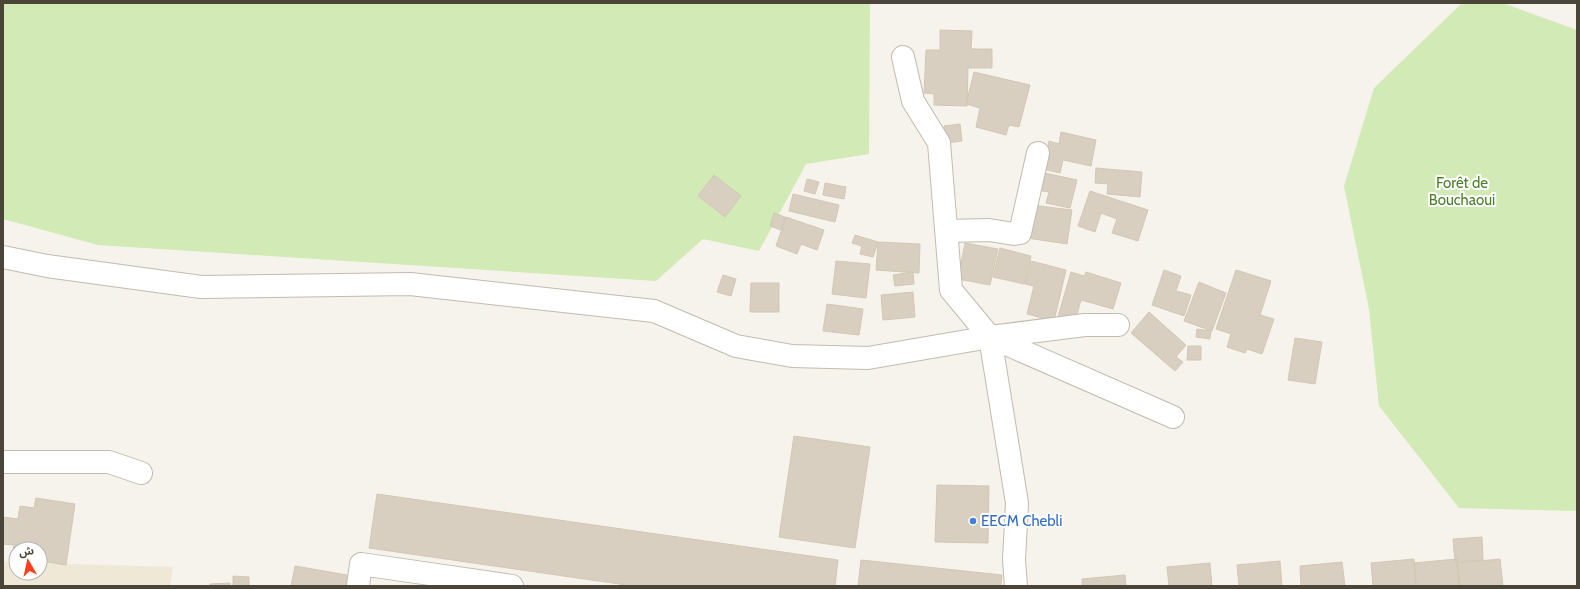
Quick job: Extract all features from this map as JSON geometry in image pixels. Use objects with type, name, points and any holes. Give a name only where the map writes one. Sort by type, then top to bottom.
[{"type":"street","points":[[903,57],[913,101],[939,143],[951,290],[990,337],[1173,417]]},
{"type":"street","points":[[946,231],[989,230],[1014,234],[1020,233],[1038,153]]},
{"type":"street","points":[[3,257],[47,266],[200,287],[410,284],[654,310],[736,346],[792,356],[868,358],[990,337],[1085,326],[1118,324]]},
{"type":"street","points":[[990,337],[1017,503],[1014,560],[1016,586]]},
{"type":"street","points":[[3,462],[109,462],[141,473]]},
{"type":"street","points":[[358,586],[361,564],[512,586]]},
{"type":"shaded area","points":[[3,561],[8,562],[8,581],[48,581],[48,563],[173,567],[170,586],[3,586]]},
{"type":"green space","points":[[3,3],[870,3],[869,154],[806,164],[759,251],[703,239],[656,281],[98,245],[3,219]]},
{"type":"green space","name":"Forêt de Bouchaoui","points":[[1462,3],[1503,3],[1577,30],[1577,511],[1459,508],[1379,406],[1369,309],[1344,186],[1374,88]]},
{"type":"building","points":[[940,30],[972,31],[971,49],[992,49],[992,68],[968,68],[967,106],[934,105],[934,94],[924,93],[926,50],[940,50]]},
{"type":"building","points":[[974,72],[1030,85],[1019,127],[1009,125],[1006,135],[976,127],[980,108],[966,104]]},
{"type":"building","points":[[960,124],[962,141],[946,143],[944,126]]},
{"type":"building","points":[[1061,132],[1096,140],[1091,166],[1063,160],[1060,173],[1043,169],[1049,141],[1059,144]]},
{"type":"building","points":[[1096,168],[1142,172],[1140,197],[1107,194],[1108,184],[1095,183]]},
{"type":"building","points":[[1040,172],[1077,180],[1070,208],[1046,203],[1049,192],[1037,190]]},
{"type":"building","points":[[714,175],[741,196],[725,217],[698,196]]},
{"type":"building","points":[[807,179],[819,182],[815,194],[804,191]]},
{"type":"building","points":[[825,183],[846,187],[844,199],[823,195]]},
{"type":"building","points":[[1090,191],[1148,210],[1138,241],[1112,233],[1117,219],[1101,213],[1095,232],[1078,226]]},
{"type":"building","points":[[793,194],[839,205],[835,222],[789,211]]},
{"type":"building","points":[[1031,205],[1072,210],[1067,244],[1027,238]]},
{"type":"building","points":[[774,213],[785,217],[781,230],[770,226]]},
{"type":"building","points":[[786,217],[824,230],[817,250],[801,244],[797,254],[776,246]]},
{"type":"building","points":[[855,235],[878,242],[873,257],[860,254],[862,246],[852,243]]},
{"type":"building","points":[[878,242],[920,244],[919,273],[876,270]]},
{"type":"building","points":[[965,243],[998,249],[990,285],[958,279]]},
{"type":"building","points":[[1000,248],[1031,256],[1024,284],[993,277]]},
{"type":"building","points":[[836,261],[870,264],[866,298],[832,294]]},
{"type":"building","points":[[1031,261],[1066,270],[1054,321],[1027,314],[1034,286],[1025,284]]},
{"type":"building","points":[[1164,270],[1181,276],[1176,291],[1191,295],[1184,316],[1152,305]]},
{"type":"building","points":[[1236,270],[1271,281],[1260,315],[1274,319],[1262,354],[1247,349],[1245,353],[1227,347],[1231,334],[1216,329]]},
{"type":"building","points":[[913,272],[914,284],[895,286],[893,275]]},
{"type":"building","points":[[1071,272],[1084,276],[1086,272],[1121,283],[1113,309],[1081,300],[1074,325],[1057,320]]},
{"type":"building","points":[[723,275],[736,279],[731,296],[717,292]]},
{"type":"building","points":[[1199,282],[1226,293],[1212,331],[1184,321]]},
{"type":"building","points":[[751,283],[779,283],[779,312],[750,312]]},
{"type":"building","points":[[913,292],[915,317],[883,320],[881,295]]},
{"type":"building","points":[[827,304],[863,309],[859,335],[823,331]]},
{"type":"building","points":[[1149,312],[1186,345],[1176,357],[1183,362],[1175,371],[1131,333]]},
{"type":"building","points":[[1197,329],[1211,331],[1210,339],[1196,337]]},
{"type":"building","points":[[1295,338],[1322,342],[1315,384],[1288,380]]},
{"type":"building","points":[[1188,346],[1201,346],[1201,360],[1187,360]]},
{"type":"building","points":[[794,436],[870,447],[855,548],[779,537]]},
{"type":"building","points":[[937,485],[989,486],[988,543],[935,542]]},
{"type":"building","points":[[377,494],[838,560],[835,586],[633,586],[369,548]]},
{"type":"building","points":[[36,498],[75,504],[66,565],[48,562],[48,541],[8,541],[8,544],[3,544],[3,517],[18,519],[20,506],[34,508]]},
{"type":"building","points":[[1482,537],[1483,560],[1455,562],[1453,539]]},
{"type":"building","points":[[1414,559],[1416,586],[1373,586],[1371,563]]},
{"type":"building","points":[[1457,559],[1460,586],[1416,586],[1414,563]]},
{"type":"building","points":[[1500,559],[1503,586],[1459,586],[1457,563]]},
{"type":"building","points":[[861,560],[1002,575],[1001,586],[858,586]]},
{"type":"building","points":[[1280,561],[1282,586],[1239,586],[1237,565]]},
{"type":"building","points":[[1342,562],[1345,586],[1301,586],[1300,566]]},
{"type":"building","points":[[1210,563],[1212,586],[1169,586],[1167,567]]},
{"type":"building","points":[[295,566],[347,575],[345,586],[291,586]]},
{"type":"building","points":[[1125,575],[1126,586],[1082,586],[1082,579]]},
{"type":"building","points":[[233,576],[249,577],[249,586],[233,586]]},
{"type":"building","points":[[230,583],[230,586],[210,586],[210,584]]},
{"type":"place","name":"EECM Chebli","points":[[973,521]]}]
